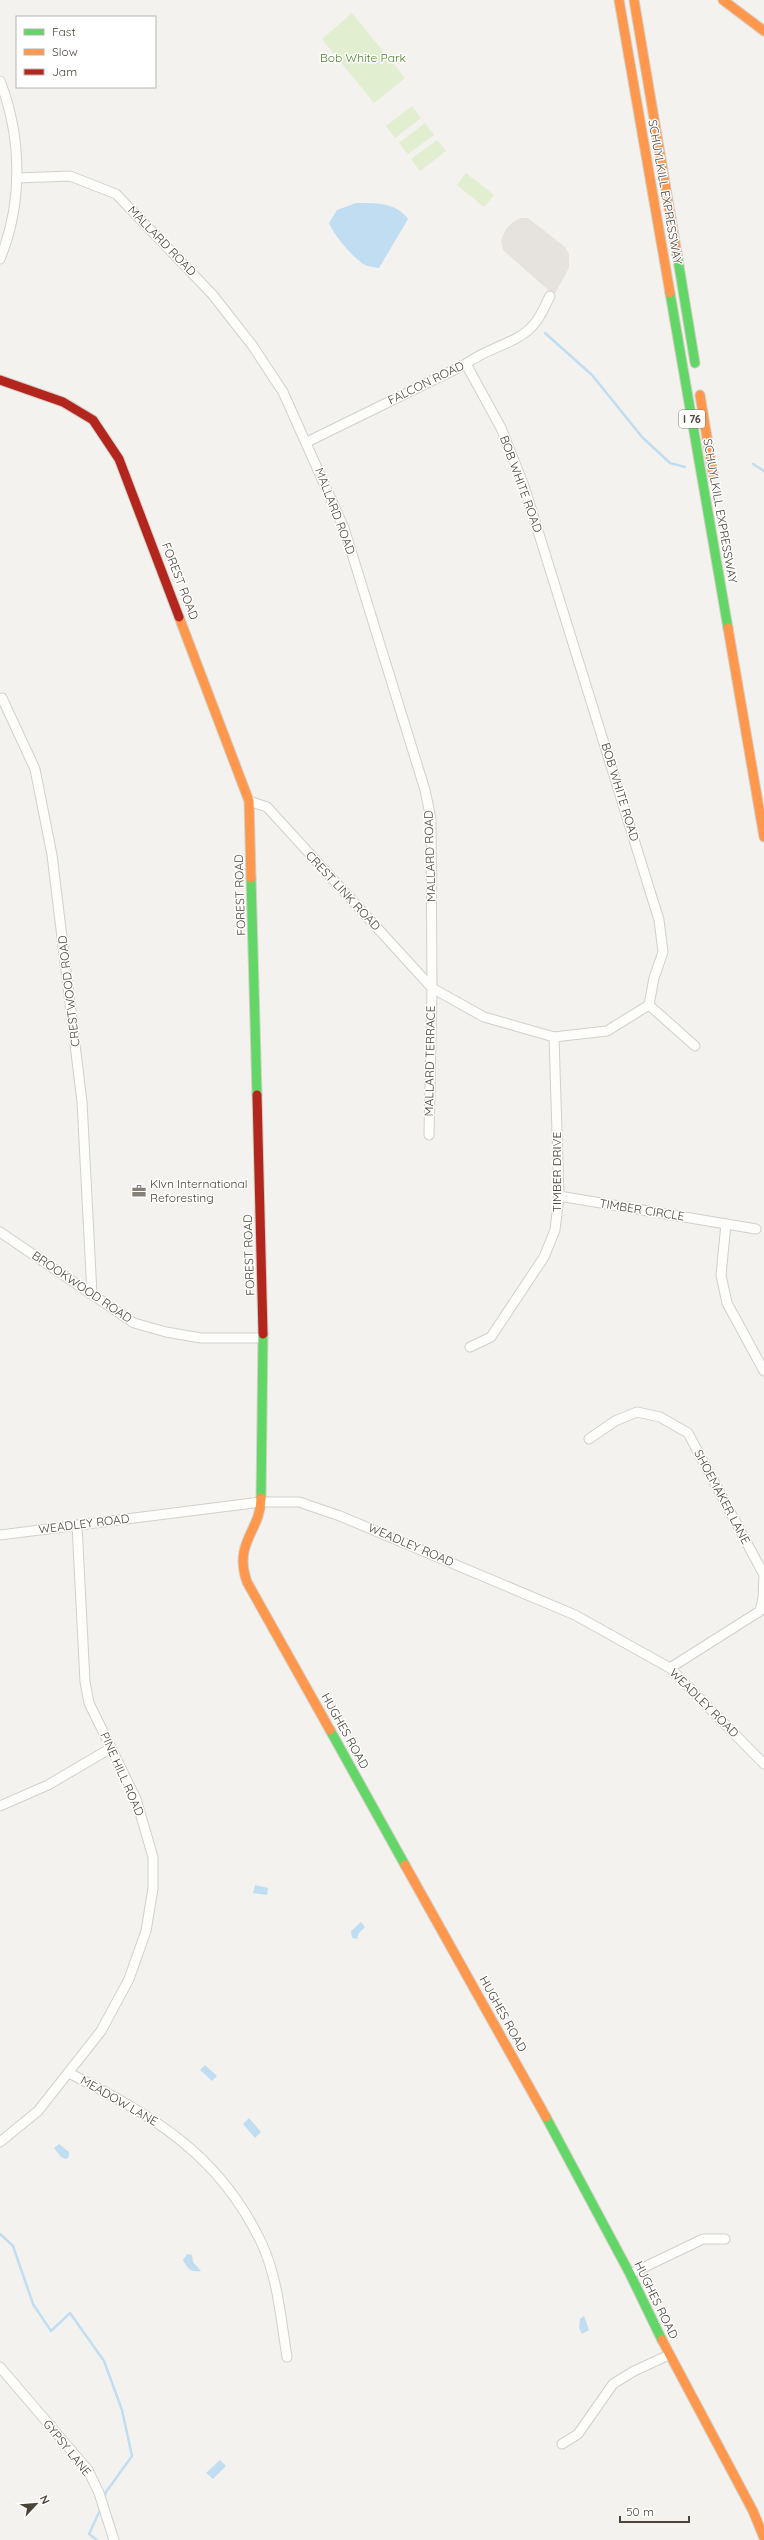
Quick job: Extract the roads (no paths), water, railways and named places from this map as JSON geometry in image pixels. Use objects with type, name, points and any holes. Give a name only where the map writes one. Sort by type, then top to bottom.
[{"type":"main road","name":"SCHUYLKILL EXPRESSWAY","points":[[619,0],[764,837]]},
{"type":"main road","name":"SCHUYLKILL EXPRESSWAY","points":[[634,0],[696,372]]},
{"type":"main road","points":[[723,0],[764,31]]},
{"type":"main road","name":"FOREST ROAD","points":[[0,380],[63,402],[93,420],[119,459],[155,549],[249,801],[263,1338],[261,1502]]},
{"type":"main road","name":"SCHUYLKILL EXPRESSWAY","points":[[699,387],[715,484]]},
{"type":"main road","name":"HUGHES ROAD","points":[[261,1502],[242,1555],[242,1568],[248,1582],[514,2056],[630,2274],[669,2355],[752,2511],[764,2538]]},
{"type":"street","points":[[0,81],[8,102],[18,178],[13,217],[0,259]]},
{"type":"street","name":"MALLARD ROAD","points":[[18,178],[70,176],[116,194],[212,294],[252,345],[282,392],[307,442],[344,528],[425,790],[431,818],[432,988]]},
{"type":"street","name":"FALCON ROAD","points":[[307,442],[466,364],[478,355],[530,329],[536,323],[550,296]]},
{"type":"street","name":"BOB WHITE ROAD","points":[[466,364],[501,428],[524,486],[659,920],[664,952],[654,978],[649,1005]]},
{"type":"street","name":"CRESTWOOD ROAD","points":[[2,698],[35,769],[52,855],[82,1102],[92,1294]]},
{"type":"street","name":"CREST LINK ROAD","points":[[249,801],[267,807],[432,988]]},
{"type":"street","points":[[432,988],[484,1017],[554,1037],[607,1031],[649,1005],[695,1046]]},
{"type":"street","name":"MALLARD TERRACE","points":[[429,1135],[432,988]]},
{"type":"street","name":"TIMBER DRIVE","points":[[470,1347],[491,1337],[544,1257],[555,1230],[559,1196],[554,1037]]},
{"type":"street","name":"TIMBER CIRCLE","points":[[559,1196],[756,1229]]},
{"type":"street","points":[[726,1224],[721,1275],[728,1303],[764,1371]]},
{"type":"street","name":"BROOKWOOD ROAD","points":[[0,1232],[134,1323],[166,1332],[201,1338],[263,1338]]},
{"type":"street","name":"SHOEMAKER LANE","points":[[589,1439],[615,1421],[637,1412],[660,1417],[688,1433],[764,1575],[763,1598],[760,1611],[670,1668]]},
{"type":"street","name":"WEADLEY ROAD","points":[[0,1535],[261,1502],[298,1502],[340,1516],[575,1615],[670,1668],[764,1764]]},
{"type":"street","name":"PINE HILL ROAD","points":[[0,2142],[38,2111],[101,2031],[129,1979],[146,1931],[153,1888],[153,1857],[136,1799],[89,1703],[85,1682],[77,1525]]},
{"type":"street","points":[[0,1806],[48,1785],[111,1748]]},
{"type":"street","name":"MEADOW LANE","points":[[69,2073],[138,2109],[185,2142],[216,2173],[244,2212],[262,2245],[274,2284],[287,2356]]},
{"type":"street","points":[[630,2274],[704,2239],[725,2239]]},
{"type":"street","points":[[562,2444],[578,2434],[613,2384],[634,2371],[669,2355]]},
{"type":"street","name":"GYPSY LANE","points":[[0,2367],[88,2470],[99,2493],[114,2540]]},
{"type":"water","points":[[356,203],[391,206],[403,213],[408,219],[379,268],[367,266],[356,258],[340,240],[329,223],[337,210]]},
{"type":"water","points":[[255,1885],[268,1888],[267,1895],[253,1893]]},
{"type":"water","points":[[361,1922],[365,1927],[359,1933],[357,1939],[352,1938],[351,1931]]},
{"type":"water","points":[[205,2065],[217,2076],[212,2081],[200,2070]]},
{"type":"water","points":[[249,2118],[261,2132],[255,2138],[243,2124]]},
{"type":"water","points":[[59,2144],[69,2152],[69,2157],[66,2159],[61,2157],[54,2148]]},
{"type":"water","points":[[187,2254],[192,2255],[193,2262],[201,2271],[190,2270],[183,2260]]},
{"type":"water","points":[[584,2316],[589,2330],[582,2334],[579,2328],[580,2319]]},
{"type":"water","points":[[220,2460],[226,2466],[213,2479],[206,2473]]},
{"type":"waterway","points":[[545,333],[592,375],[642,437],[670,463],[685,467]]},
{"type":"waterway","points":[[753,464],[764,471]]},
{"type":"waterway","points":[[0,2234],[13,2246],[33,2304],[51,2331],[70,2313],[104,2361],[122,2410],[132,2456],[106,2492],[104,2499]]},
{"type":"waterway","points":[[97,2540],[89,2534],[101,2508]]},
{"type":"place","name":"Klvn International Reforesting","points":[[139,1191]]},
{"type":"park label","name":"Bob White Park","points":[[363,58]]}]
